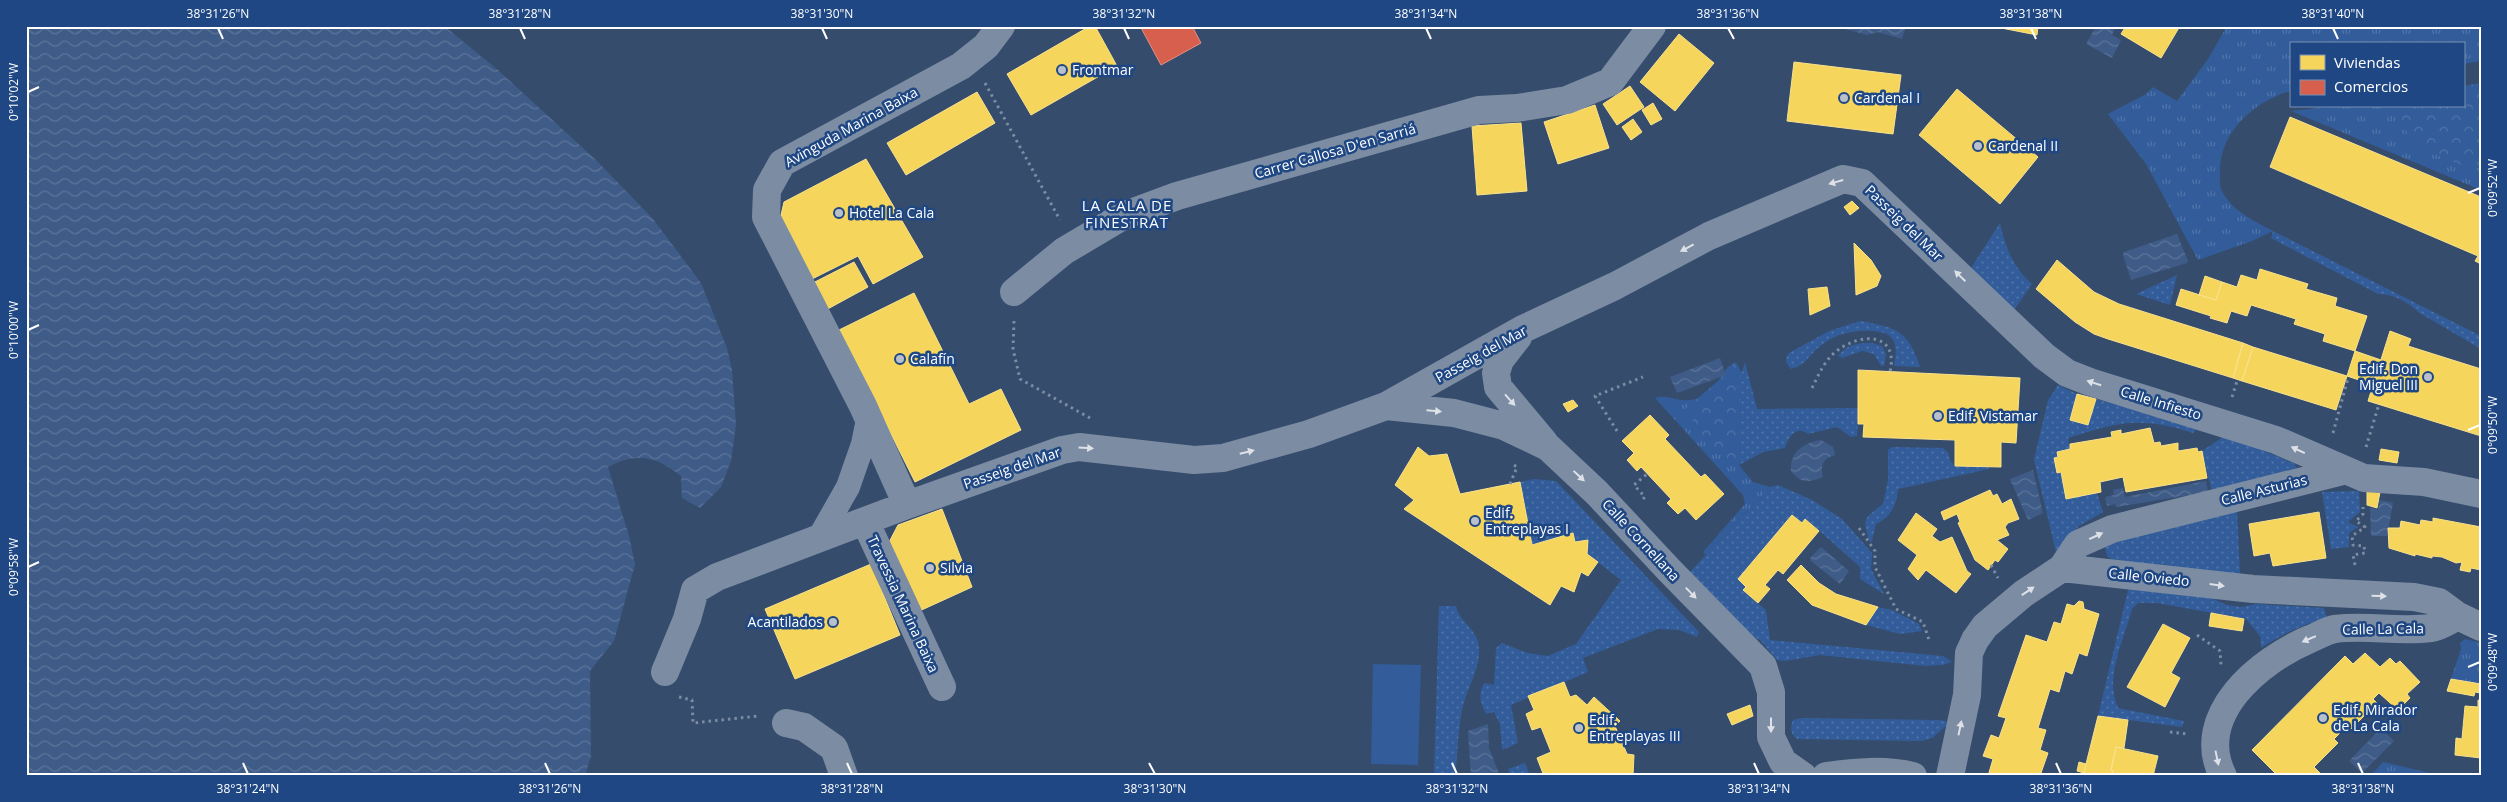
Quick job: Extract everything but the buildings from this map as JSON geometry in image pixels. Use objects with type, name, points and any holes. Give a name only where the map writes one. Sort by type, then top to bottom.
[{"type":"street","name":"Avinguda Marina Baixa","points":[[907,504],[868,419],[766,217],[767,190],[782,163],[961,66],[986,46],[1001,26]]},
{"type":"street","name":"Carrer Callosa D'en Sarriá","points":[[1014,292],[1074,245],[1123,216],[1177,196],[1479,110],[1517,108],[1567,100],[1610,82],[1652,26]]},
{"type":"street","name":"Passeig del Mar","points":[[907,504],[1062,450],[1090,448],[1194,460],[1223,458],[1300,437],[1386,406],[1523,329],[1615,286],[1709,236],[1843,180],[1862,183],[1995,310]]},
{"type":"street","name":"Calle Infiesto","points":[[1995,310],[2044,356],[2067,373],[2090,382],[2276,440],[2354,482]]},
{"type":"street","points":[[1523,329],[1500,360],[1496,373],[1498,387],[1548,447]]},
{"type":"street","name":"Calle Cornellana","points":[[1386,406],[1454,413],[1504,426],[1548,447],[1597,493],[1763,666],[1771,692],[1771,738],[1783,762],[1803,776]]},
{"type":"street","points":[[819,538],[848,487],[863,444],[868,419]]},
{"type":"street","name":"Calle Asturias","points":[[2062,568],[2078,544],[2112,529],[2354,482],[2424,482],[2481,494]]},
{"type":"street","points":[[665,672],[687,619],[695,590],[717,577],[907,504]]},
{"type":"street","name":"Travessia Marina Baixa","points":[[865,521],[942,687]]},
{"type":"street","points":[[1950,776],[1967,695],[1969,653],[1975,640],[1985,626],[2023,594],[2062,568]]},
{"type":"street","name":"Calle Oviedo","points":[[2062,568],[2253,589],[2414,598],[2439,602],[2470,621]]},
{"type":"street","name":"Calle La Cala","points":[[2224,776],[2216,761],[2215,743],[2223,714],[2237,689],[2259,669],[2294,646],[2334,629],[2432,628],[2470,621]]},
{"type":"street","points":[[786,723],[804,727],[834,748],[844,776]]},
{"type":"street","points":[[1826,776],[1860,771],[1888,771],[1913,776]]},
{"type":"path","points":[[971,58],[1074,245]]},
{"type":"path","points":[[1014,292],[1014,349],[1020,380],[1090,418],[1090,448]]},
{"type":"path","points":[[1812,388],[1827,360],[1837,350],[1852,342],[1869,338],[1883,342],[1892,350],[1890,372]]},
{"type":"path","points":[[1617,431],[1595,396],[1643,377]]},
{"type":"path","points":[[2333,434],[2348,378]]},
{"type":"path","points":[[2232,398],[2237,381]]},
{"type":"path","points":[[2359,565],[2354,565],[2353,555],[2365,554],[2364,546],[2353,546],[2352,536],[2365,528],[2356,521],[2363,514],[2354,482],[2379,404]]},
{"type":"path","points":[[1645,497],[1634,485],[1647,474]]},
{"type":"path","points":[[1859,528],[1875,551],[1876,567],[1896,609],[1923,622],[1930,643]]},
{"type":"path","points":[[2197,635],[2220,651],[2222,668],[2228,667]]},
{"type":"path","points":[[665,672],[661,694],[692,700],[693,723],[765,715],[786,723]]},
{"type":"green space","points":[[2227,26],[2481,26],[2481,61],[2464,64],[2464,42],[2290,42],[2290,91],[2265,102],[2242,120],[2233,131],[2221,157],[2220,184],[2226,198],[2244,215],[2273,231],[2252,241],[2198,260],[2146,164],[2108,114],[2146,94],[2153,87],[2177,101],[2208,59]]},
{"type":"green space","points":[[2481,83],[2481,168],[2465,167],[2416,146],[2395,113],[2399,108],[2464,108],[2464,86]]},
{"type":"green space","points":[[2481,89],[2481,190],[2291,111],[2317,108],[2464,108],[2464,105]]},
{"type":"green space","points":[[2000,223],[2004,240],[2015,264],[2032,284],[2014,310],[1971,268]]},
{"type":"green space","points":[[2273,231],[2481,336],[2481,349],[2418,312],[2405,302],[2388,295],[2378,294],[2271,238]]},
{"type":"green space","points":[[2177,275],[2170,305],[2136,294]]},
{"type":"green space","points":[[1860,321],[1892,329],[1906,338],[1916,355],[1920,367],[1894,366],[1896,349],[1893,340],[1886,334],[1872,331],[1856,331],[1839,335],[1824,343],[1799,366],[1791,369],[1788,365],[1786,360],[1789,353],[1829,331]]},
{"type":"green space","points":[[1872,343],[1882,346],[1886,354],[1884,366],[1881,366],[1874,354],[1862,351],[1842,358],[1838,356],[1845,349],[1853,345]]},
{"type":"green space","points":[[1736,362],[1748,385],[1751,456],[1736,464],[1712,448],[1686,408],[1718,381],[1728,367]]},
{"type":"green space","points":[[1745,362],[1757,409],[1859,408],[1857,436],[1851,437],[1837,427],[1808,434],[1800,431],[1791,436],[1785,448],[1763,452],[1739,465],[1741,388],[1737,387]]},
{"type":"green space","points":[[2058,385],[2077,394],[2070,420],[2088,425],[2096,399],[2117,405],[2135,407],[2199,426],[2193,433],[2158,424],[2130,423],[2102,428],[2068,438],[2070,449],[2058,452],[2058,457],[2054,459],[2056,473],[2061,472],[2097,493],[2103,512],[2079,526],[2056,552],[2034,460],[2048,400]]},
{"type":"green space","points":[[1737,387],[1739,465],[1753,482],[1770,487],[1706,555],[1703,552],[1745,504],[1743,495],[1655,398],[1664,397],[1690,400]]},
{"type":"green space","points":[[2226,435],[2295,464],[2297,470],[2212,492],[2202,451]]},
{"type":"green space","points":[[1892,447],[1943,448],[1948,452],[1951,462],[1955,466],[1988,467],[1989,469],[1898,489],[1892,510],[1886,518],[1876,524],[1872,541],[1870,542],[1865,523],[1866,519],[1883,504],[1888,480],[1888,450]]},
{"type":"green space","points":[[1534,479],[1556,481],[1699,632],[1697,637],[1679,630],[1658,629],[1583,658],[1588,672],[1511,705],[1518,743],[1502,750],[1500,724],[1494,712],[1486,714],[1480,699],[1484,683],[1494,685],[1496,648],[1502,643],[1527,653],[1548,656],[1576,644],[1621,580],[1587,554],[1588,540],[1575,542],[1573,533],[1532,545],[1520,482]]},
{"type":"green space","points":[[1778,485],[1812,500],[1842,519],[1872,553],[1871,569],[1884,594],[1860,579],[1860,567],[1806,519],[1802,523],[1792,515],[1738,579],[1746,587],[1743,591],[1766,610],[1770,640],[1943,656],[1952,662],[1943,665],[1926,666],[1820,655],[1785,661],[1777,660],[1761,641],[1751,635],[1689,573],[1770,487]]},
{"type":"green space","points":[[2359,491],[2360,512],[2348,522],[2358,527],[2349,533],[2349,547],[2331,549],[2322,492]]},
{"type":"green space","points":[[2237,507],[2240,575],[2117,563],[2107,556],[2105,548],[2111,541]]},
{"type":"green space","points":[[2129,586],[2202,594],[2227,605],[2241,607],[2256,604],[2324,608],[2327,618],[2292,630],[2261,648],[2260,636],[2246,619],[2157,603],[2138,603],[2132,609],[2114,671],[2114,696],[2118,708],[2184,721],[2182,727],[2098,716]]},
{"type":"green space","points":[[1439,606],[1456,606],[1460,616],[1476,637],[1479,650],[1477,667],[1462,710],[1455,776],[1434,776]]},
{"type":"green space","points":[[1878,607],[1892,610],[1919,624],[1922,631],[1900,634],[1866,625]]},
{"type":"green space","points":[[2465,639],[2481,643],[2481,684],[2451,679],[2461,649],[2460,643]]},
{"type":"green space","points":[[1373,664],[1421,665],[1418,765],[1371,764]]},
{"type":"green space","points":[[1802,718],[1940,720],[1946,721],[1947,725],[1932,738],[1921,741],[1797,739],[1791,730],[1791,726],[1793,720]]},
{"type":"green space","points":[[2383,762],[2442,776],[2370,776]]},
{"type":"green space","points":[[1525,763],[1530,776],[1510,776],[1508,769]]},
{"type":"water","points":[[26,26],[444,26],[498,70],[596,160],[653,219],[701,283],[727,348],[732,370],[736,425],[731,461],[721,487],[700,508],[682,498],[681,476],[655,460],[646,458],[628,459],[608,467],[629,536],[635,564],[614,641],[590,671],[591,756],[585,776],[26,776]]},
{"type":"water","points":[[1906,26],[1902,39],[1878,32],[1867,35],[1839,27]]},
{"type":"water","points":[[2096,26],[2116,26],[2112,35],[2121,40],[2112,58],[2086,44]]},
{"type":"water","points":[[2177,234],[2188,261],[2187,263],[2131,280],[2123,255],[2124,252]]},
{"type":"water","points":[[1720,358],[1726,375],[1677,393],[1670,377]]},
{"type":"water","points":[[1821,440],[1833,447],[1835,455],[1823,463],[1823,477],[1809,481],[1798,478],[1791,471],[1791,464],[1795,454],[1803,446]]},
{"type":"water","points":[[2033,470],[2043,513],[2028,520],[2010,479]]},
{"type":"water","points":[[2206,481],[2208,492],[2116,507],[2115,504],[2107,506],[2105,497],[2114,495],[2113,490],[2123,488],[2125,497]]},
{"type":"water","points":[[2380,500],[2393,503],[2387,536],[2371,536],[2370,508],[2378,510]]},
{"type":"water","points":[[1821,547],[1849,571],[1840,584],[1811,561],[1810,558]]},
{"type":"water","points":[[1488,724],[1489,748],[1500,776],[1471,776],[1468,731]]},
{"type":"water","points":[[2381,728],[2394,741],[2362,773],[2349,761]]},
{"type":"place","name":"Frontmar","points":[[1062,70]]},
{"type":"place","name":"Cardenal I","points":[[1844,98]]},
{"type":"place","name":"Cardenal II","points":[[1978,146]]},
{"type":"place","name":"Hotel La Cala","points":[[839,213]]},
{"type":"place","name":"Calafín","points":[[900,359]]},
{"type":"place","name":"Edif. Don Miguel III","points":[[2428,377]]},
{"type":"place","name":"Edif. Vistamar","points":[[1938,416]]},
{"type":"place","name":"Edif. Entreplayas I","points":[[1475,521]]},
{"type":"place","name":"Silvia","points":[[930,568]]},
{"type":"place","name":"Acantilados","points":[[833,622]]},
{"type":"place","name":"Edif. Mirador de La Cala","points":[[2323,718]]},
{"type":"place","name":"Edif. Entreplayas III","points":[[1579,728]]},
{"type":"district","name":"LA CALA DE FINESTRAT","points":[[1127,214]]}]
